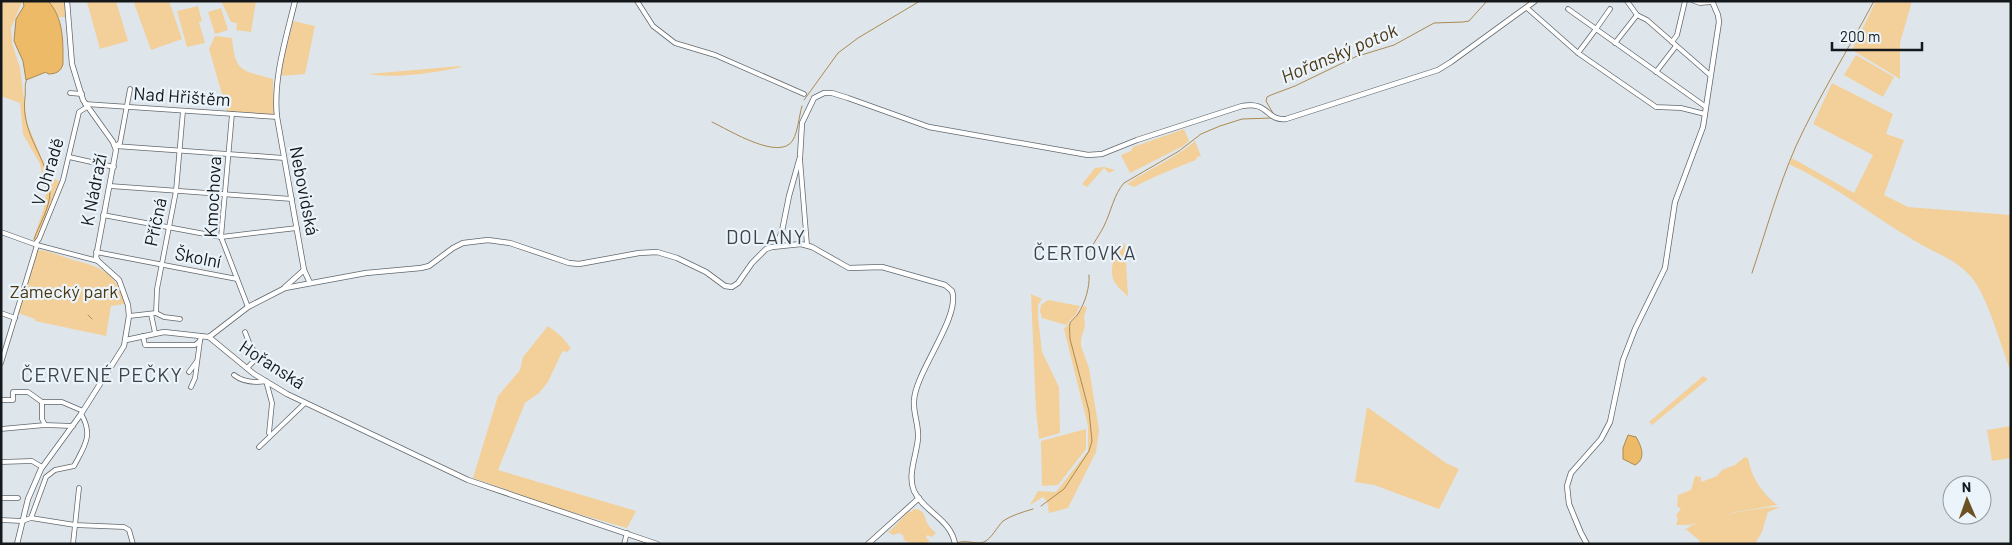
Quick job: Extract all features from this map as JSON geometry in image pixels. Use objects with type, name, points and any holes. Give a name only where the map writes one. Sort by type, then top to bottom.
[{"type":"street","name":"K Nádraží","points":[[67,1],[72,60],[82,94],[85,103],[115,146],[114,167],[96,252],[98,261]]},
{"type":"street","name":"Nebovidská","points":[[295,1],[276,84],[277,117],[304,270],[310,283]]},
{"type":"street","points":[[637,1],[654,26],[675,43],[715,55],[804,94]]},
{"type":"street","points":[[807,245],[800,134],[805,115],[814,98],[824,93],[832,93],[848,98],[929,126],[1088,155],[1102,154],[1250,104],[1260,106],[1273,117],[1282,120],[1438,70],[1535,1]]},
{"type":"street","points":[[1627,1],[1637,16],[1647,20],[1710,74]]},
{"type":"street","points":[[1656,72],[1674,44],[1685,1]]},
{"type":"street","points":[[1587,544],[1581,534],[1570,504],[1567,486],[1571,473],[1601,439],[1610,422],[1624,360],[1635,329],[1665,268],[1675,202],[1698,142],[1705,114],[1719,22],[1712,2],[1700,3],[1694,1]]},
{"type":"street","points":[[1526,8],[1578,54],[1656,108],[1681,108],[1705,114]]},
{"type":"street","points":[[1578,54],[1610,9]]},
{"type":"street","points":[[1568,10],[1706,107]]},
{"type":"street","points":[[1615,43],[1637,16]]},
{"type":"street","points":[[115,146],[120,143],[130,89]]},
{"type":"street","points":[[70,93],[82,94]]},
{"type":"street","name":"Nad Hřištěm","points":[[85,103],[277,117]]},
{"type":"street","points":[[80,112],[85,103]]},
{"type":"street","name":"V Ohradě","points":[[1,363],[39,239],[58,194],[80,112],[85,103]]},
{"type":"street","name":"Příčná","points":[[156,313],[161,264],[176,191],[182,111]]},
{"type":"street","name":"Kmochova","points":[[232,114],[221,237],[248,307]]},
{"type":"street","points":[[115,146],[284,158]]},
{"type":"street","points":[[69,157],[114,167]]},
{"type":"street","points":[[776,246],[782,231],[788,196],[800,157]]},
{"type":"street","points":[[110,186],[292,199]]},
{"type":"street","points":[[104,215],[221,237],[297,228]]},
{"type":"street","points":[[1,232],[37,245],[98,261],[119,280],[128,305],[129,316],[124,346],[82,413],[42,467],[28,499],[17,544]]},
{"type":"street","points":[[126,340],[155,333],[177,332],[201,339],[209,337],[248,307],[285,288],[366,273],[421,268],[429,266],[458,246],[474,241],[488,240],[510,243],[580,264],[639,253],[657,252],[677,258],[706,272],[725,286],[732,287],[738,283],[763,251],[776,246],[807,245],[849,268],[882,267],[945,285],[952,291],[953,302],[942,336],[914,395],[913,403],[918,423],[918,439],[912,485],[919,498],[953,533],[955,541]]},
{"type":"street","name":"Školní","points":[[96,252],[237,279]]},
{"type":"street","points":[[285,288],[304,270]]},
{"type":"street","points":[[1,313],[15,318]]},
{"type":"street","points":[[129,316],[156,313],[164,317],[180,319]]},
{"type":"street","points":[[151,314],[155,333]]},
{"type":"street","points":[[245,332],[250,345],[258,357],[247,368]]},
{"type":"street","points":[[143,336],[146,345],[195,345],[201,339]]},
{"type":"street","name":"Hořanská","points":[[209,337],[247,368],[305,403],[468,480],[657,544]]},
{"type":"street","points":[[191,388],[195,378],[201,339]]},
{"type":"street","points":[[189,372],[197,361]]},
{"type":"street","points":[[234,375],[240,380],[255,383],[266,381],[272,403],[268,433]]},
{"type":"street","points":[[1,400],[13,400],[13,392],[28,392],[42,402],[62,402],[82,413],[88,430],[87,441],[74,466],[55,470],[46,477],[31,518]]},
{"type":"street","points":[[42,402],[42,419],[45,426]]},
{"type":"street","points":[[259,448],[305,403]]},
{"type":"street","points":[[1,429],[73,426]]},
{"type":"street","points":[[1,462],[32,461],[42,467]]},
{"type":"street","points":[[73,544],[79,488]]},
{"type":"street","points":[[1,498],[18,498]]},
{"type":"street","points":[[868,544],[919,498]]},
{"type":"street","points":[[1,520],[22,521],[31,518],[75,525],[124,527],[129,530],[133,544]]},
{"type":"street","points":[[624,544],[627,533]]},
{"type":"green space","points":[[1,1],[22,2],[11,28],[12,43],[20,68],[27,123],[50,178],[60,181],[36,241],[33,240],[44,208],[46,193],[40,164],[23,134],[20,103],[1,96],[1,67],[3,64],[1,63]]},
{"type":"green space","points":[[49,1],[64,1],[66,17],[59,17]]},
{"type":"green space","points":[[116,1],[128,41],[100,49],[87,2]]},
{"type":"green space","points":[[138,1],[169,1],[182,39],[151,50],[134,3]]},
{"type":"green space","points":[[221,1],[256,1],[251,32],[236,30],[237,23],[231,22]]},
{"type":"green space","points":[[1876,1],[1912,1],[1900,43],[1900,79],[1852,50]]},
{"type":"green space","points":[[198,6],[202,21],[199,22],[205,43],[187,47],[177,11]]},
{"type":"green space","points":[[221,8],[228,30],[215,34],[208,12]]},
{"type":"green space","points":[[293,21],[315,26],[305,74],[280,76]]},
{"type":"green space","points":[[215,36],[232,38],[235,58],[242,68],[254,74],[273,79],[274,115],[228,115],[209,49]]},
{"type":"green space","points":[[1856,55],[1894,77],[1883,97],[1844,75]]},
{"type":"green space","points":[[462,67],[415,75],[390,76],[368,74]]},
{"type":"green space","points":[[1832,83],[1893,114],[1886,134],[1904,140],[1884,195],[1908,207],[2011,215],[2011,372],[1983,297],[1978,286],[1966,271],[1899,231],[1822,181],[1789,164],[1792,158],[1854,193],[1873,155],[1813,124]]},
{"type":"green space","points":[[1184,129],[1189,141],[1183,146],[1130,173],[1121,155],[1131,151],[1133,147]]},
{"type":"green space","points":[[1195,141],[1201,156],[1197,157],[1196,160],[1134,187],[1127,184],[1179,153]]},
{"type":"green space","points":[[1104,167],[1115,170],[1109,173],[1104,168],[1087,187],[1082,184],[1095,168]]},
{"type":"green space","points":[[1125,243],[1128,297],[1115,283],[1112,276],[1114,260],[1121,246]]},
{"type":"green space","name":"Zámecký park","points":[[39,250],[90,265],[112,277],[125,304],[111,306],[106,336],[35,321],[35,319],[18,313],[36,253]]},
{"type":"green space","points":[[1031,294],[1042,299],[1038,305],[1038,317],[1042,352],[1059,387],[1060,433],[1039,439],[1036,410]]},
{"type":"green space","points":[[1048,300],[1080,306],[1076,314],[1066,325],[1042,318],[1041,305]]},
{"type":"green space","points":[[1084,306],[1087,307],[1081,346],[1089,368],[1099,430],[1096,452],[1068,508],[1049,513],[1047,501],[1043,497],[1030,505],[1038,491],[1056,492],[1088,451],[1088,426],[1064,329]]},
{"type":"green space","points":[[548,326],[561,336],[571,348],[567,352],[562,352],[548,382],[539,393],[525,403],[498,470],[636,511],[627,528],[554,507],[473,478],[498,396],[520,370],[523,357]]},
{"type":"green space","points":[[1703,376],[1708,379],[1652,425],[1649,422]]},
{"type":"green space","points":[[1367,407],[1446,463],[1459,469],[1439,509],[1374,485],[1355,482]]},
{"type":"green space","points":[[2011,426],[2011,458],[1992,461],[1987,430]]},
{"type":"green space","points":[[1086,429],[1086,449],[1058,485],[1042,486],[1041,441]]},
{"type":"green space","points":[[1745,457],[1748,458],[1749,465],[1758,484],[1777,505],[1736,512],[1689,525],[1676,525],[1678,519],[1676,515],[1681,509],[1677,506],[1678,495],[1691,490],[1695,476],[1701,477],[1701,482],[1717,476],[1722,470],[1735,465]]},
{"type":"green space","points":[[1780,507],[1768,512],[1762,532],[1755,544],[1698,544],[1700,541],[1687,530],[1685,531],[1690,526],[1713,518],[1745,511]]},
{"type":"green space","points":[[913,509],[921,511],[928,524],[936,533],[932,537],[927,535],[926,538],[930,541],[921,544],[910,543],[904,540],[903,535],[899,533],[893,535],[887,531],[890,531]]},
{"type":"shaded area","points":[[23,1],[48,1],[60,23],[63,47],[63,64],[59,71],[51,74],[46,72],[26,80],[23,61],[14,41],[16,19],[24,6]]},
{"type":"shaded area","points":[[1628,435],[1636,437],[1642,452],[1641,460],[1635,465],[1623,459],[1623,448]]},
{"type":"waterway","points":[[804,100],[838,53],[858,38],[920,1]]},
{"type":"waterway","name":"Hořanský potok","points":[[1274,115],[1266,101],[1267,97],[1295,86],[1355,57],[1394,45],[1434,23],[1469,21],[1487,1]]},
{"type":"waterway","points":[[1752,273],[1778,193],[1796,146],[1874,1]]},
{"type":"waterway","points":[[27,79],[25,85],[27,123],[30,135],[45,168],[50,192],[46,210],[34,239]]},
{"type":"waterway","points":[[712,122],[754,142],[777,148],[786,146],[793,140],[802,106]]},
{"type":"waterway","name":"Hořanský potok","points":[[1086,261],[1091,247],[1104,226],[1118,192],[1124,183],[1179,151],[1201,134],[1242,119],[1272,118]]},
{"type":"waterway","name":"Hořanský potok","points":[[1041,506],[1064,489],[1089,451],[1092,441],[1089,411],[1070,339],[1070,323],[1078,314],[1085,300],[1089,285],[1089,275]]},
{"type":"waterway","points":[[88,315],[92,319]]},
{"type":"waterway","name":"Hořanský potok","points":[[957,543],[984,542],[1003,521],[1033,509]]},
{"type":"district","name":"DOLANY","points":[[766,237]]},
{"type":"district","name":"ČERTOVKA","points":[[1085,253]]},
{"type":"district","name":"ČERVENÉ PEČKY","points":[[102,375]]}]
